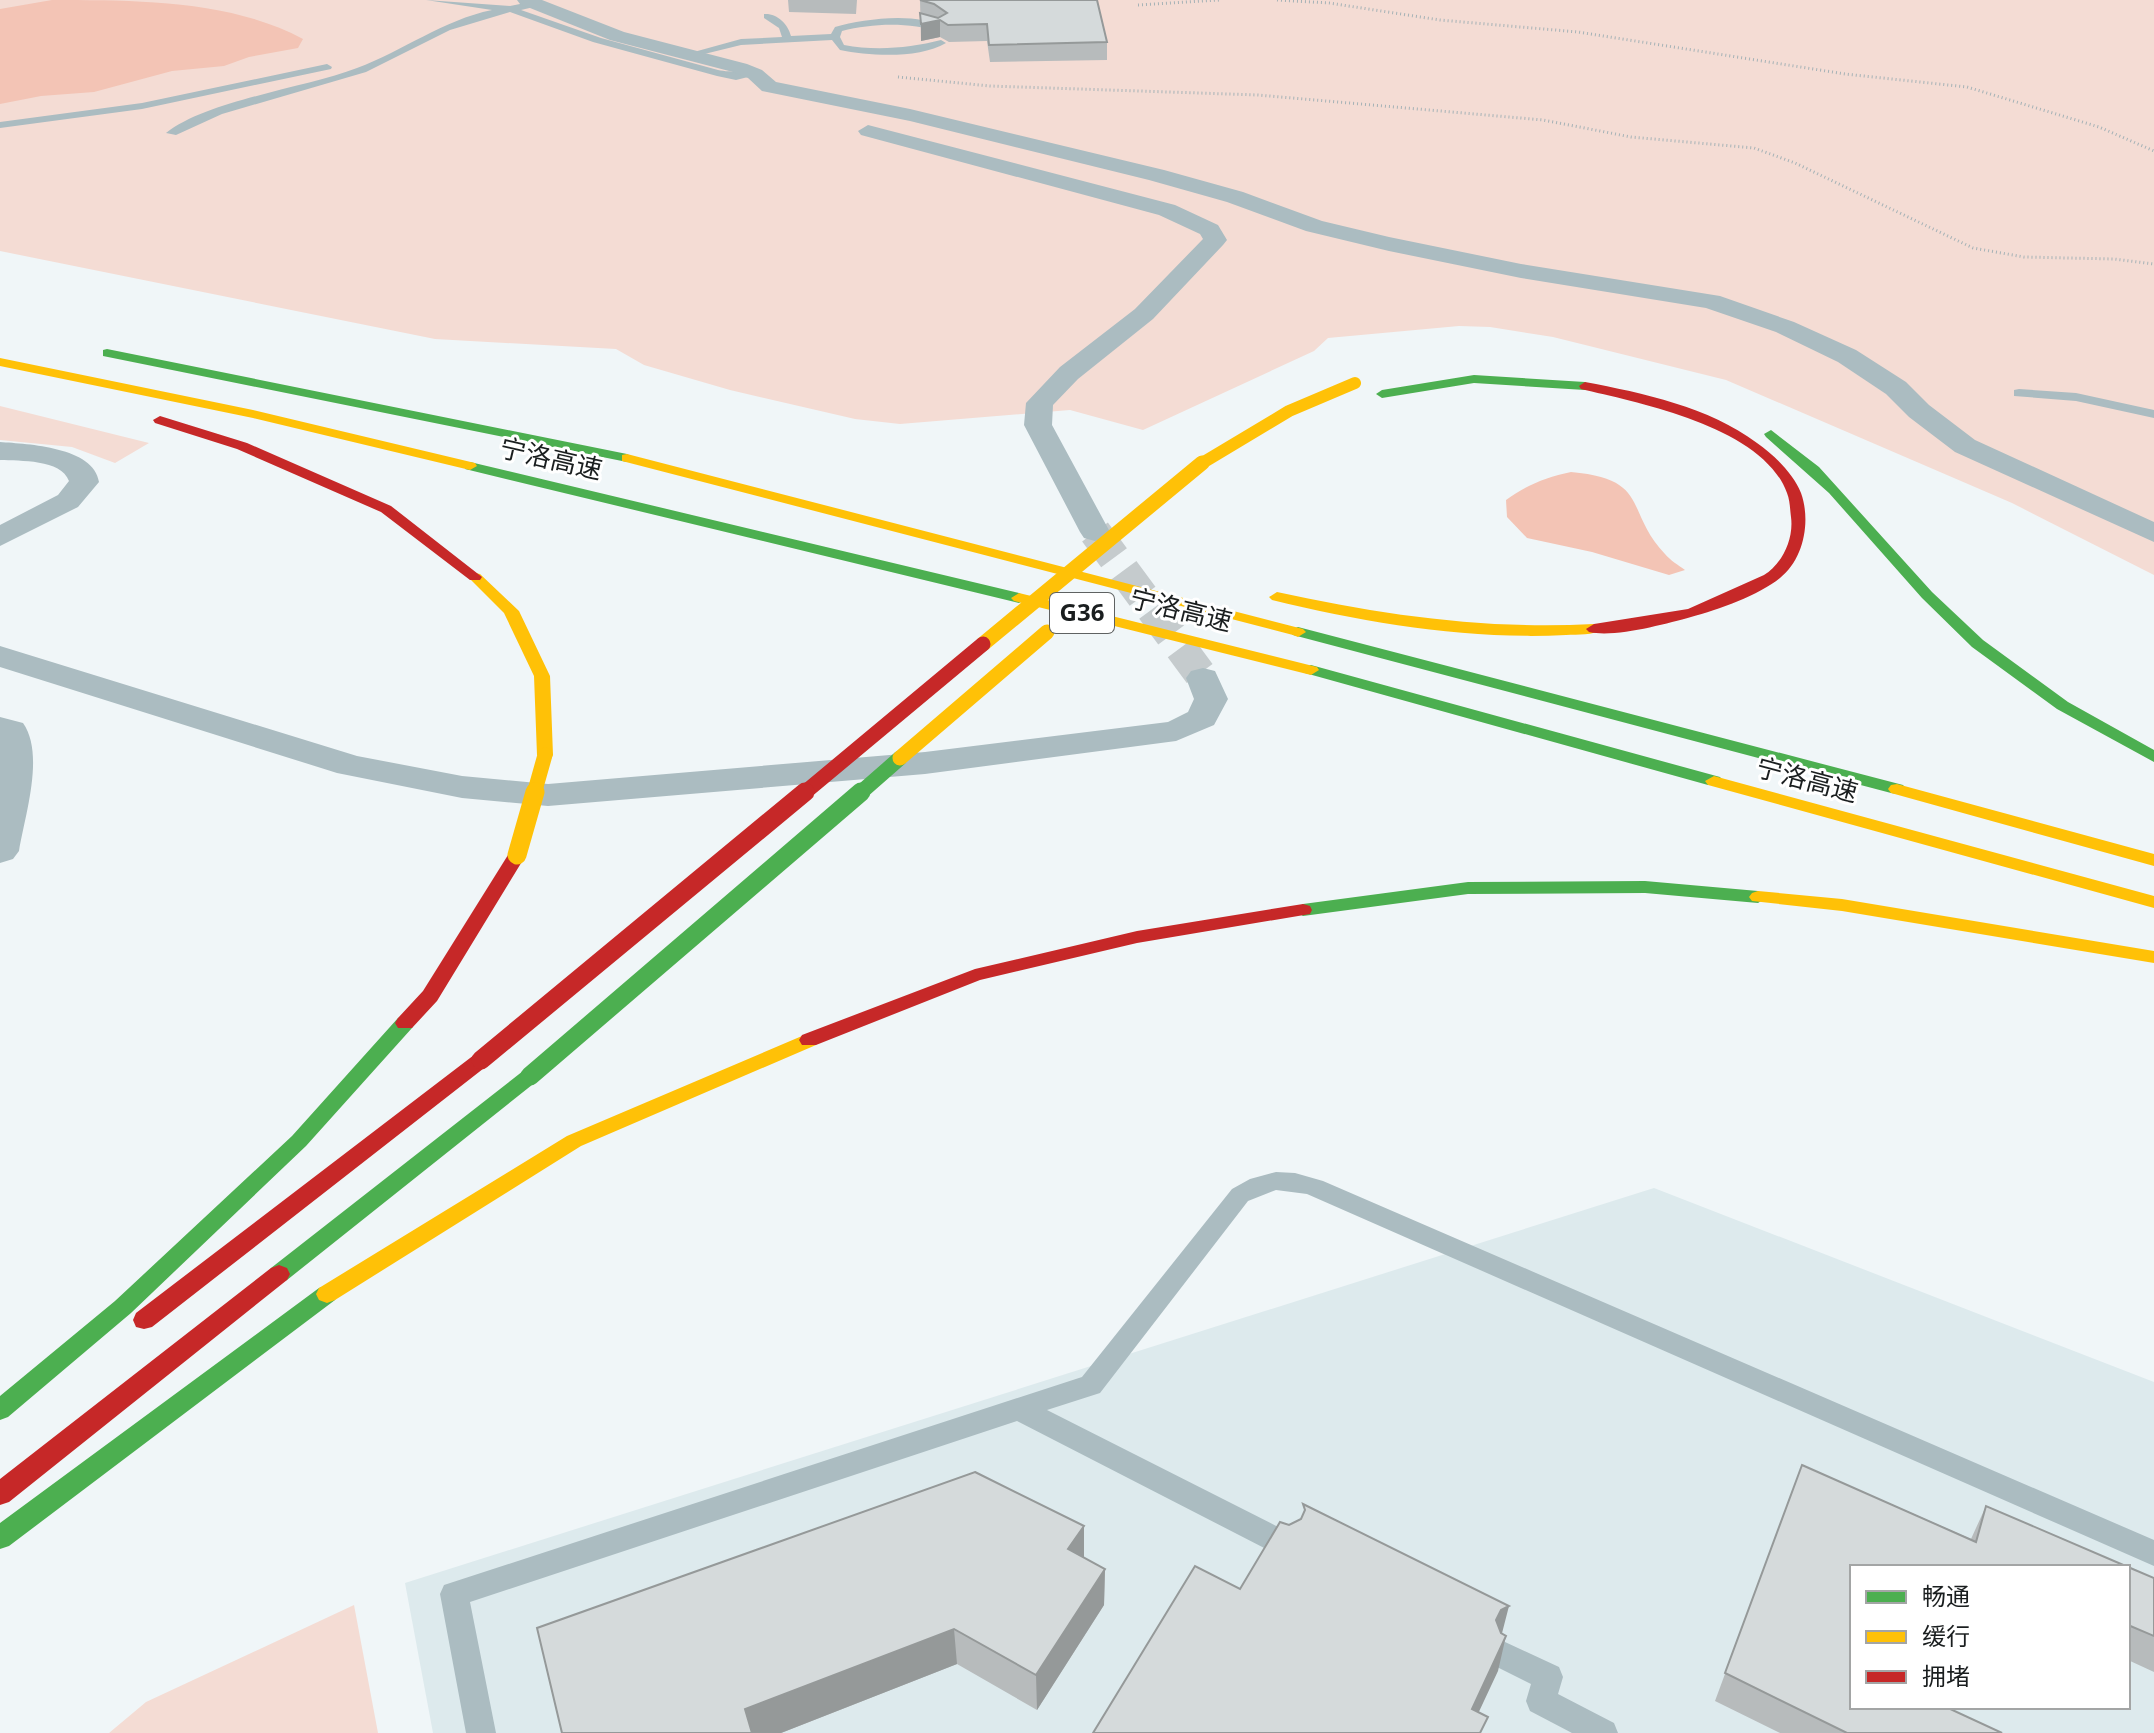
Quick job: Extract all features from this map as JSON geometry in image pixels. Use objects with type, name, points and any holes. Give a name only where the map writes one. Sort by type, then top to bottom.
[{"type":"highway","name":"宁洛高速","points":[[93,350],[604,452],[1721,741],[2154,860]]},
{"type":"highway","name":"宁洛高速","points":[[0,362],[253,414],[1252,654],[2154,902]]},
{"type":"highway","points":[[1442,366],[1578,368],[1640,378]]},
{"type":"highway","points":[[124,1335],[481,1060],[1208,458],[1289,411],[1355,383],[1384,375]]},
{"type":"highway","points":[[0,376],[110,404]]},
{"type":"highway","points":[[1259,593],[1384,620],[1500,632],[1590,629],[1672,620],[1730,599],[1777,573],[1798,539],[1800,505],[1779,470],[1744,439],[1689,412],[1631,393],[1555,382],[1474,379],[1375,397]]},
{"type":"highway","points":[[0,1410],[123,1307],[299,1141],[430,996],[517,855],[545,755],[542,676],[511,611],[457,561],[386,509],[242,446],[139,413]]},
{"type":"highway","points":[[1291,432],[1329,414]]},
{"type":"highway","points":[[1755,425],[1780,440],[1832,487],[1948,617],[2022,678],[2154,757]]},
{"type":"highway","points":[[604,452],[1041,546]]},
{"type":"highway","points":[[0,1494],[530,1076],[1118,567],[1072,553]]},
{"type":"highway","points":[[0,1538],[324,1296],[574,1141],[786,1049],[975,975],[1137,937],[1468,888],[1645,887],[1842,905],[2154,957]]},
{"type":"highway","points":[[0,1426],[87,1362]]},
{"type":"street","points":[[524,4],[606,33],[688,55],[762,80],[1156,175],[1235,197],[1314,226],[1521,271],[1711,301],[1785,327],[1847,356],[1896,388],[1919,411],[1965,446],[2154,533]]},
{"type":"street","points":[[762,80],[804,114],[1167,210],[1210,230],[1215,240],[1155,303],[1069,373],[1040,403],[1038,425],[1095,532]]},
{"type":"street","points":[[0,451],[37,453],[68,461],[83,473],[84,482],[68,501],[0,537]]},
{"type":"street","points":[[0,656],[350,765],[462,787],[548,795],[925,763],[1176,731],[1202,718],[1211,699],[1203,678]]},
{"type":"street","points":[[0,727],[11,730],[17,756],[0,851]]},
{"type":"lane","points":[[431,0],[524,4],[597,40],[717,73],[762,80]]},
{"type":"lane","points":[[172,133],[218,112],[379,62],[447,28],[524,4]]},
{"type":"lane","points":[[767,16],[784,27],[787,38]]},
{"type":"lane","points":[[940,29],[915,23],[855,25],[838,29],[835,37],[840,47],[858,50],[922,48],[941,43]]},
{"type":"lane","points":[[688,55],[741,42],[835,37]]},
{"type":"lane","points":[[0,125],[142,106],[338,65],[379,62]]},
{"type":"lane","points":[[2019,393],[2076,397],[2154,414]]},
{"type":"lane","points":[[481,1733],[454,1594],[1091,1385],[1240,1195],[1266,1182],[1300,1182],[2154,1553]]},
{"type":"lane","points":[[1019,1409],[1284,1544]]},
{"type":"lane","points":[[1505,1656],[1548,1677],[1541,1701],[1603,1733]]},
{"type":"path","points":[[1138,5],[1220,0]]},
{"type":"path","points":[[1277,0],[1329,3],[1440,20],[1578,32],[1845,74],[1967,87],[2099,127],[2154,151]]},
{"type":"path","points":[[895,77],[1005,87],[1258,95],[1543,120],[1631,137],[1754,148],[1795,163],[1973,248],[2024,257],[2114,259],[2154,264]]},
{"type":"shaded area","points":[[0,0],[2154,0],[2154,575],[2012,503],[1726,380],[1553,337],[1490,327],[1459,326],[1328,338],[1314,351],[1143,430],[1070,410],[900,424],[855,419],[730,390],[644,365],[616,349],[435,339],[0,251]]},
{"type":"shaded area","points":[[52,0],[182,5],[245,16],[303,39],[298,48],[249,57],[224,66],[172,71],[94,92],[41,96],[0,104],[0,9]]},
{"type":"shaded area","points":[[0,406],[149,443],[115,463],[72,447],[0,440]]},
{"type":"shaded area","points":[[1571,472],[1614,482],[1625,490],[1652,538],[1667,556],[1685,570],[1669,575],[1592,552],[1527,538],[1507,517],[1506,500],[1537,482]]},
{"type":"shaded area","points":[[1654,1188],[2154,1382],[2154,1733],[433,1733],[405,1583]]},
{"type":"shaded area","points":[[354,1605],[378,1733],[109,1733],[146,1702]]},
{"type":"building","points":[[920,0],[1097,0],[1107,42],[989,45],[987,24],[948,25],[940,20],[921,24],[920,13],[938,18],[947,13],[934,4]]},
{"type":"building","points":[[1802,1465],[1976,1542],[1986,1506],[2123,1565],[1850,1565],[1850,1709],[1950,1709],[2002,1733],[1847,1733],[1725,1673]]},
{"type":"building","points":[[975,1472],[1084,1526],[1068,1549],[1105,1569],[1036,1675],[954,1629],[745,1709],[752,1733],[562,1733],[537,1628]]},
{"type":"building","points":[[1303,1504],[1509,1606],[1501,1610],[1496,1620],[1501,1633],[1506,1636],[1472,1709],[1488,1717],[1480,1733],[1093,1733],[1195,1566],[1240,1589],[1280,1522],[1289,1525],[1301,1519],[1305,1510]]},
{"type":"building","points":[[2130,1568],[2154,1578],[2154,1636],[2130,1626]]},
{"type":"tunnel","points":[[1095,532],[1203,678]]},
{"type":"traffic: fast","points":[[107,353],[627,458]]},
{"type":"traffic: fast","points":[[1382,394],[1474,379],[1585,386]]},
{"type":"traffic: fast","points":[[1771,434],[1815,470],[1927,595],[1977,644],[2062,705],[2154,757]]},
{"type":"traffic: fast","points":[[470,466],[1019,598]]},
{"type":"traffic: fast","points":[[1298,632],[1897,789]]},
{"type":"traffic: fast","points":[[1311,670],[1714,781]]},
{"type":"traffic: fast","points":[[530,1076],[900,758]]},
{"type":"traffic: fast","points":[[1303,910],[1468,888],[1645,887],[1758,897]]},
{"type":"traffic: fast","points":[[0,1410],[123,1307],[299,1141],[405,1023]]},
{"type":"traffic: fast","points":[[279,1274],[530,1076]]},
{"type":"traffic: fast","points":[[0,1538],[327,1294]]},
{"type":"traffic: slow","points":[[0,362],[253,414],[470,466]]},
{"type":"traffic: slow","points":[[983,644],[1208,458],[1289,411],[1355,383]]},
{"type":"traffic: slow","points":[[627,458],[1298,632]]},
{"type":"traffic: slow","points":[[475,577],[511,611],[542,676],[545,755]]},
{"type":"traffic: slow","points":[[1277,597],[1434,625],[1514,631],[1594,629]]},
{"type":"traffic: slow","points":[[1019,598],[1311,670]]},
{"type":"traffic: slow","points":[[900,758],[1047,632]]},
{"type":"traffic: slow","points":[[517,855],[545,755]]},
{"type":"traffic: slow","points":[[1714,781],[2154,902]]},
{"type":"traffic: slow","points":[[1897,789],[2154,860]]},
{"type":"traffic: slow","points":[[1758,897],[1842,905],[2154,957]]},
{"type":"traffic: slow","points":[[327,1294],[574,1141],[809,1040]]},
{"type":"traffic: jam","points":[[1585,386],[1683,411],[1751,444],[1777,467],[1794,493],[1799,523],[1795,543],[1786,561],[1778,572],[1765,580],[1693,612],[1656,621],[1594,629]]},
{"type":"traffic: jam","points":[[160,420],[242,446],[386,509],[475,577]]},
{"type":"traffic: jam","points":[[481,1060],[983,644]]},
{"type":"traffic: jam","points":[[405,1023],[430,996],[517,855]]},
{"type":"traffic: jam","points":[[809,1040],[975,975],[1137,937],[1303,910]]},
{"type":"traffic: jam","points":[[144,1320],[481,1060]]},
{"type":"traffic: jam","points":[[0,1494],[279,1274]]}]
